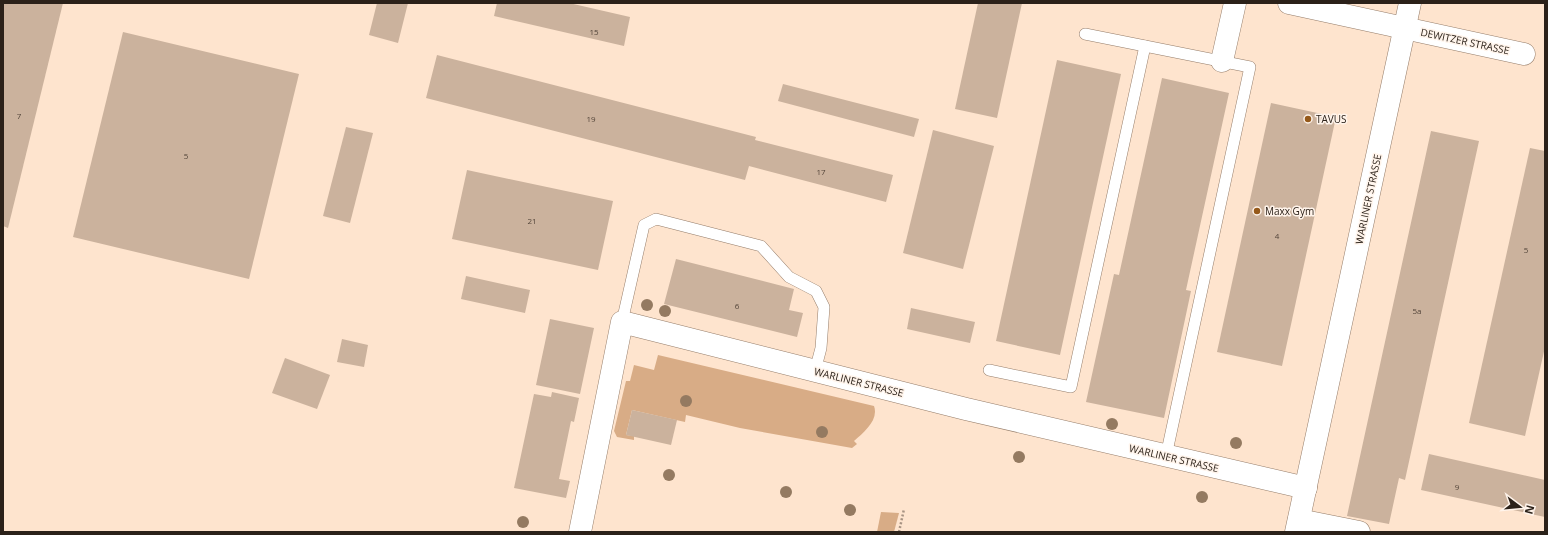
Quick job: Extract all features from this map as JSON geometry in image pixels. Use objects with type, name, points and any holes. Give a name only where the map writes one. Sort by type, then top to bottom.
[{"type":"street","points":[[1222,61],[1235,3]]},
{"type":"street","name":"DEWITZER STRASSE","points":[[1289,3],[1524,54]]},
{"type":"street","name":"WARLINER STRASSE","points":[[1359,532],[1298,526],[1410,3]]},
{"type":"street","points":[[580,532],[622,322]]},
{"type":"street","name":"WARLINER STRASSE","points":[[622,322],[966,409],[1306,488]]},
{"type":"lane","points":[[1085,34],[1250,67],[1166,456]]},
{"type":"lane","points":[[989,370],[1071,387],[1145,46]]},
{"type":"lane","points":[[622,322],[644,225],[656,220],[761,246],[790,278],[816,291],[824,307],[821,348],[815,371]]},
{"type":"path","points":[[899,532],[904,510]]},
{"type":"shaded area","points":[[658,355],[874,406],[875,411],[873,421],[854,441],[857,444],[852,448],[740,428],[686,415],[685,422],[632,410],[626,435],[634,436],[634,440],[617,437],[614,431],[626,381],[630,381],[634,365],[654,370]]},
{"type":"shaded area","points":[[881,512],[899,513],[894,532],[877,532]]},
{"type":"building","points":[[3,3],[63,3],[8,228],[3,226]]},
{"type":"building","points":[[377,3],[408,3],[398,43],[369,35]]},
{"type":"building","points":[[497,3],[569,3],[630,17],[624,46],[494,16]]},
{"type":"building","points":[[978,3],[1022,3],[997,118],[955,109]]},
{"type":"building","points":[[123,32],[299,74],[249,279],[73,237]]},
{"type":"building","points":[[437,55],[756,137],[755,140],[893,175],[886,202],[749,166],[745,180],[426,98]]},
{"type":"building","points":[[1057,60],[1121,74],[1060,355],[996,341]]},
{"type":"building","points":[[1162,78],[1229,93],[1186,290],[1191,291],[1164,418],[1086,402],[1114,274],[1119,275]]},
{"type":"building","points":[[783,84],[919,119],[914,137],[778,101]]},
{"type":"building","points":[[1271,103],[1336,117],[1282,366],[1217,352]]},
{"type":"building","points":[[346,127],[373,133],[350,223],[323,216]]},
{"type":"building","points":[[933,130],[994,146],[963,269],[903,253]]},
{"type":"building","points":[[1431,131],[1479,141],[1405,480],[1399,478],[1389,524],[1347,516]]},
{"type":"building","points":[[1530,148],[1545,151],[1545,347],[1525,436],[1469,423]]},
{"type":"building","points":[[467,170],[613,201],[598,270],[452,239]]},
{"type":"building","points":[[676,259],[794,289],[789,310],[803,313],[797,337],[664,304]]},
{"type":"building","points":[[466,276],[530,290],[525,313],[461,299]]},
{"type":"building","points":[[911,308],[975,322],[970,343],[907,329]]},
{"type":"building","points":[[550,319],[594,328],[580,394],[536,385]]},
{"type":"building","points":[[342,339],[368,345],[364,367],[337,362]]},
{"type":"building","points":[[285,358],[330,375],[317,409],[272,393]]},
{"type":"building","points":[[552,392],[579,398],[574,422],[571,421],[559,479],[570,481],[566,498],[514,488],[534,394],[551,397]]},
{"type":"building","points":[[632,410],[677,420],[671,445],[626,435]]},
{"type":"building","points":[[1429,454],[1545,480],[1545,517],[1421,490]]},
{"type":"place","name":"TAVUS","points":[[1308,119]]},
{"type":"place","name":"Maxx Gym","points":[[1257,211]]}]
